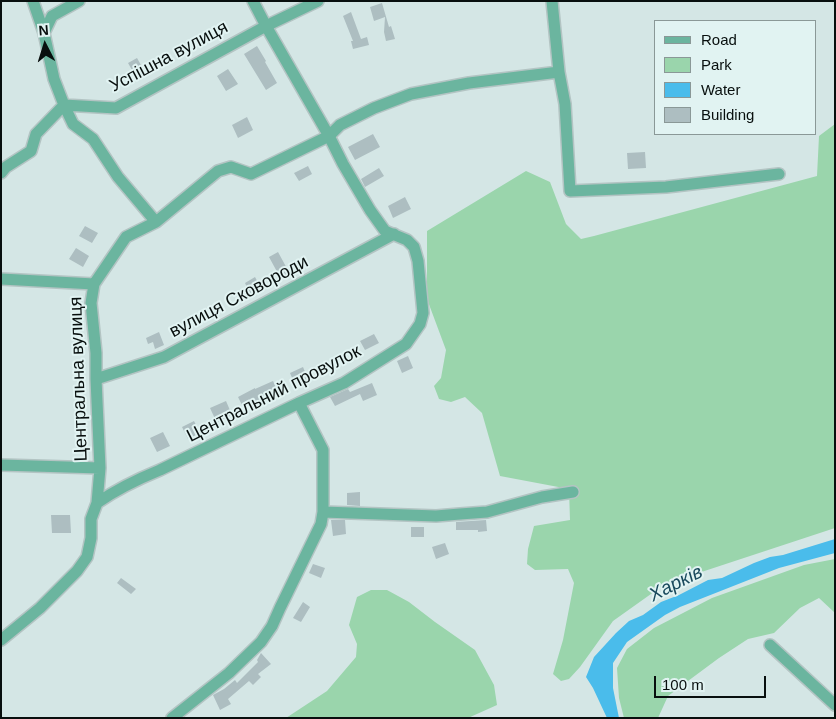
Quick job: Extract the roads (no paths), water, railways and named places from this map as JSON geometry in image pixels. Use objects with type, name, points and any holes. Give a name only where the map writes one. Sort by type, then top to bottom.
[{"type":"street","points":[[33,1],[44,33],[54,79],[73,124],[93,139],[118,177],[156,222]]},
{"type":"street","points":[[44,33],[52,16],[79,1]]},
{"type":"street","name":"Центральний провулок","points":[[97,503],[142,477],[344,383],[406,344],[420,324],[423,313],[418,261],[414,247],[407,240],[385,231],[370,210],[252,1]]},
{"type":"street","name":"Успішна вулиця","points":[[64,105],[116,108],[266,26],[318,1]]},
{"type":"street","points":[[552,1],[559,72],[565,104],[570,191],[666,187],[779,174]]},
{"type":"street","name":"Центральна вулиця","points":[[1,640],[40,608],[77,571],[87,557],[91,538],[91,519],[97,503],[100,468],[96,352],[91,303],[94,284],[126,237],[156,222],[218,171],[231,167],[251,174],[329,136],[340,125],[374,108],[412,94],[469,83],[559,72]]},
{"type":"street","points":[[1,173],[6,167],[31,151],[36,134],[64,105]]},
{"type":"street","name":"вулиця Сковороди","points":[[96,379],[164,357],[394,234]]},
{"type":"street","points":[[1,279],[94,284]]},
{"type":"street","points":[[172,718],[261,642],[272,626],[320,524],[323,512],[323,450],[299,403]]},
{"type":"street","points":[[1,465],[100,468]]},
{"type":"street","points":[[323,512],[436,516],[487,512],[542,497],[573,492]]},
{"type":"street","points":[[770,645],[835,705]]},
{"type":"water","points":[[835,539],[835,553],[779,568],[680,607],[665,615],[627,642],[613,663],[613,688],[619,718],[607,718],[586,677],[594,657],[629,621],[643,615],[661,602],[708,580],[722,578],[770,557],[783,555]]},
{"type":"water label","name":"Харків","points":[[676,584]]}]
